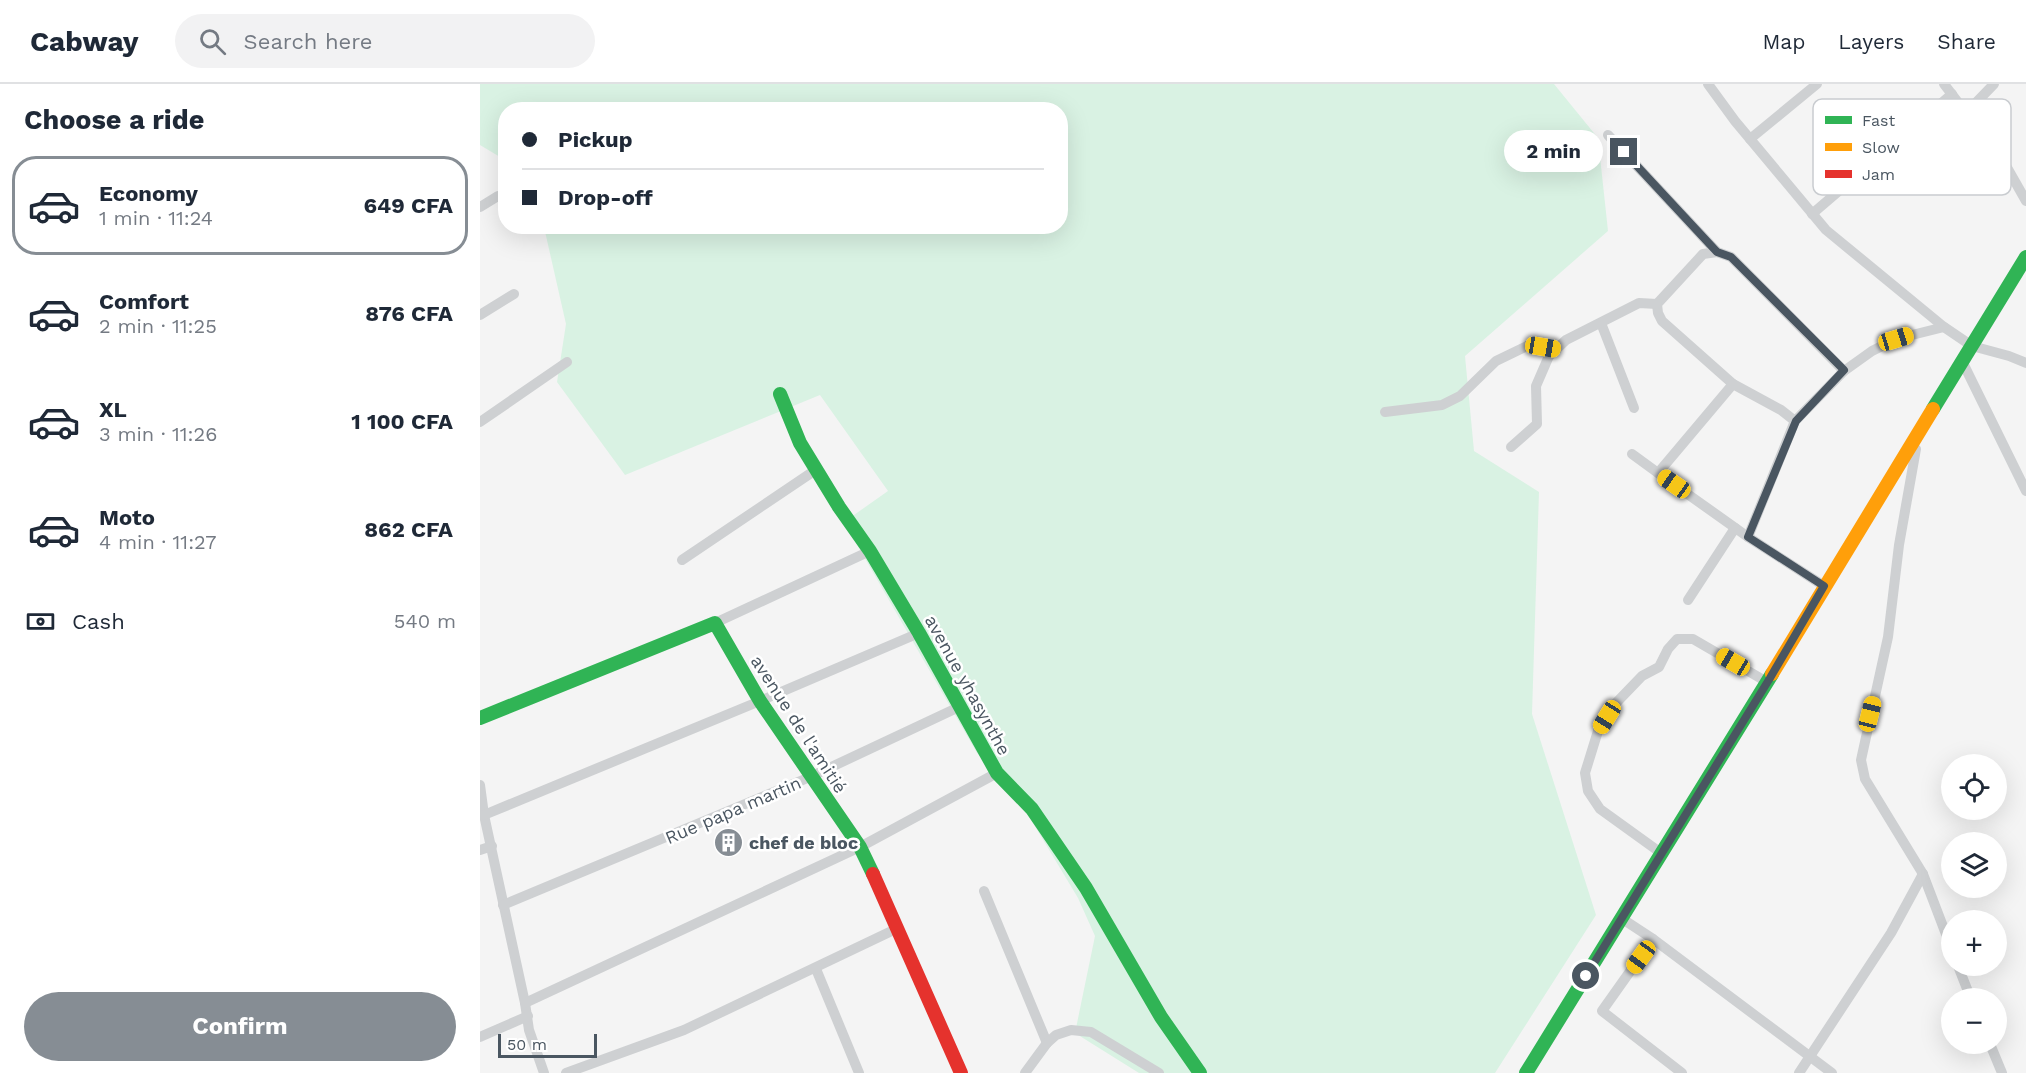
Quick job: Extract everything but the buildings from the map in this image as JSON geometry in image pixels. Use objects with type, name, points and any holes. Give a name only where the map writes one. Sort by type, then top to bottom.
[{"type":"main road","points":[[1526,1073],[1963,363],[2026,256]]},
{"type":"main road","name":"avenue yhasynthe","points":[[780,394],[800,443],[839,507],[870,551],[919,633],[997,773],[1032,809],[1086,888],[1161,1017],[1200,1073]]},
{"type":"main road","points":[[480,718],[715,623]]},
{"type":"main road","name":"avenue de l'amitié","points":[[715,623],[759,701],[860,847],[961,1073]]},
{"type":"street","points":[[1708,84],[1735,122],[1833,237],[1944,327],[1972,346],[2026,363]]},
{"type":"street","points":[[1750,139],[1818,84]]},
{"type":"street","points":[[1944,84],[1956,99]]},
{"type":"street","points":[[1979,99],[1994,84]]},
{"type":"street","points":[[1946,99],[1952,94]]},
{"type":"street","points":[[1608,135],[1717,252],[1731,257],[1844,370]]},
{"type":"street","points":[[2011,175],[2026,201]]},
{"type":"street","points":[[1812,214],[1834,195]]},
{"type":"street","points":[[480,207],[498,196]]},
{"type":"street","points":[[1717,252],[1703,254],[1657,304],[1658,313],[1662,321],[1733,384],[1781,410],[1796,421]]},
{"type":"street","points":[[480,315],[514,294]]},
{"type":"street","points":[[1511,447],[1537,424],[1536,386],[1550,356],[1566,340],[1639,303],[1657,304]]},
{"type":"street","points":[[1601,323],[1634,408]]},
{"type":"street","points":[[1748,537],[1796,421],[1844,370],[1872,351],[1896,339],[1944,327]]},
{"type":"street","points":[[1384,412],[1442,405],[1460,396],[1496,361],[1529,345],[1556,350]]},
{"type":"street","points":[[480,422],[567,362]]},
{"type":"street","points":[[1963,363],[2026,491]]},
{"type":"street","points":[[1658,473],[1733,384]]},
{"type":"street","points":[[1919,434],[1899,545],[1888,637],[1861,760],[1865,779],[1923,874],[1941,921]]},
{"type":"street","points":[[1632,454],[1748,537],[1824,586]]},
{"type":"street","points":[[682,560],[817,469]]},
{"type":"street","points":[[1688,600],[1735,528]]},
{"type":"street","points":[[715,623],[870,551]]},
{"type":"street","points":[[484,815],[919,633]]},
{"type":"street","points":[[1661,854],[1600,809],[1588,791],[1585,772],[1598,731],[1616,703],[1642,676],[1659,667],[1668,649],[1677,639],[1693,639],[1767,682]]},
{"type":"street","name":"Rue papa martin","points":[[503,905],[810,777],[959,707]]},
{"type":"street","points":[[525,1003],[860,847],[997,773]]},
{"type":"street","points":[[480,785],[484,815],[528,1016],[529,1030],[544,1073]]},
{"type":"street","points":[[480,850],[492,846]]},
{"type":"street","points":[[1799,1073],[1891,933],[1923,874]]},
{"type":"street","points":[[984,891],[1047,1043]]},
{"type":"street","points":[[1621,918],[1653,939],[1832,1073]]},
{"type":"street","points":[[566,1073],[684,1030],[898,928]]},
{"type":"street","points":[[1653,939],[1602,1011],[1682,1073]]},
{"type":"street","points":[[816,969],[859,1073]]},
{"type":"street","points":[[480,1037],[528,1016]]},
{"type":"street","points":[[1025,1073],[1047,1043],[1063,1031],[1082,1030],[1091,1032],[1159,1073]]},
{"type":"street","points":[[1994,1054],[2002,1073]]},
{"type":"green space","points":[[480,84],[1554,84],[1598,138],[1608,231],[1465,356],[1474,451],[1539,492],[1532,714],[1596,915],[1495,1073],[1139,1073],[1075,1033],[1095,936],[1078,898],[1009,783],[977,753],[844,522],[888,491],[820,395],[625,475],[557,382],[566,324],[546,234],[1068,234],[1068,102],[498,102],[498,156],[480,145]]},
{"type":"traffic: fast","points":[[1933,409],[2026,257]]},
{"type":"traffic: fast","points":[[780,394],[800,443],[839,507],[870,551],[919,633],[997,773],[1032,809],[1086,888],[1161,1017],[1200,1073]]},
{"type":"traffic: fast","points":[[480,718],[715,623],[760,701],[860,847],[873,874]]},
{"type":"traffic: fast","points":[[1526,1073],[1772,674]]},
{"type":"traffic: slow","points":[[1772,674],[1933,409]]},
{"type":"traffic: jam","points":[[873,874],[961,1073]]},
{"type":"place","name":"chef de bloc","points":[[728,842]]},
{"type":"route","points":[[1586,976],[1770,678],[1824,586],[1748,537],[1796,421],[1844,370],[1731,257],[1717,252],[1624,152]]}]
